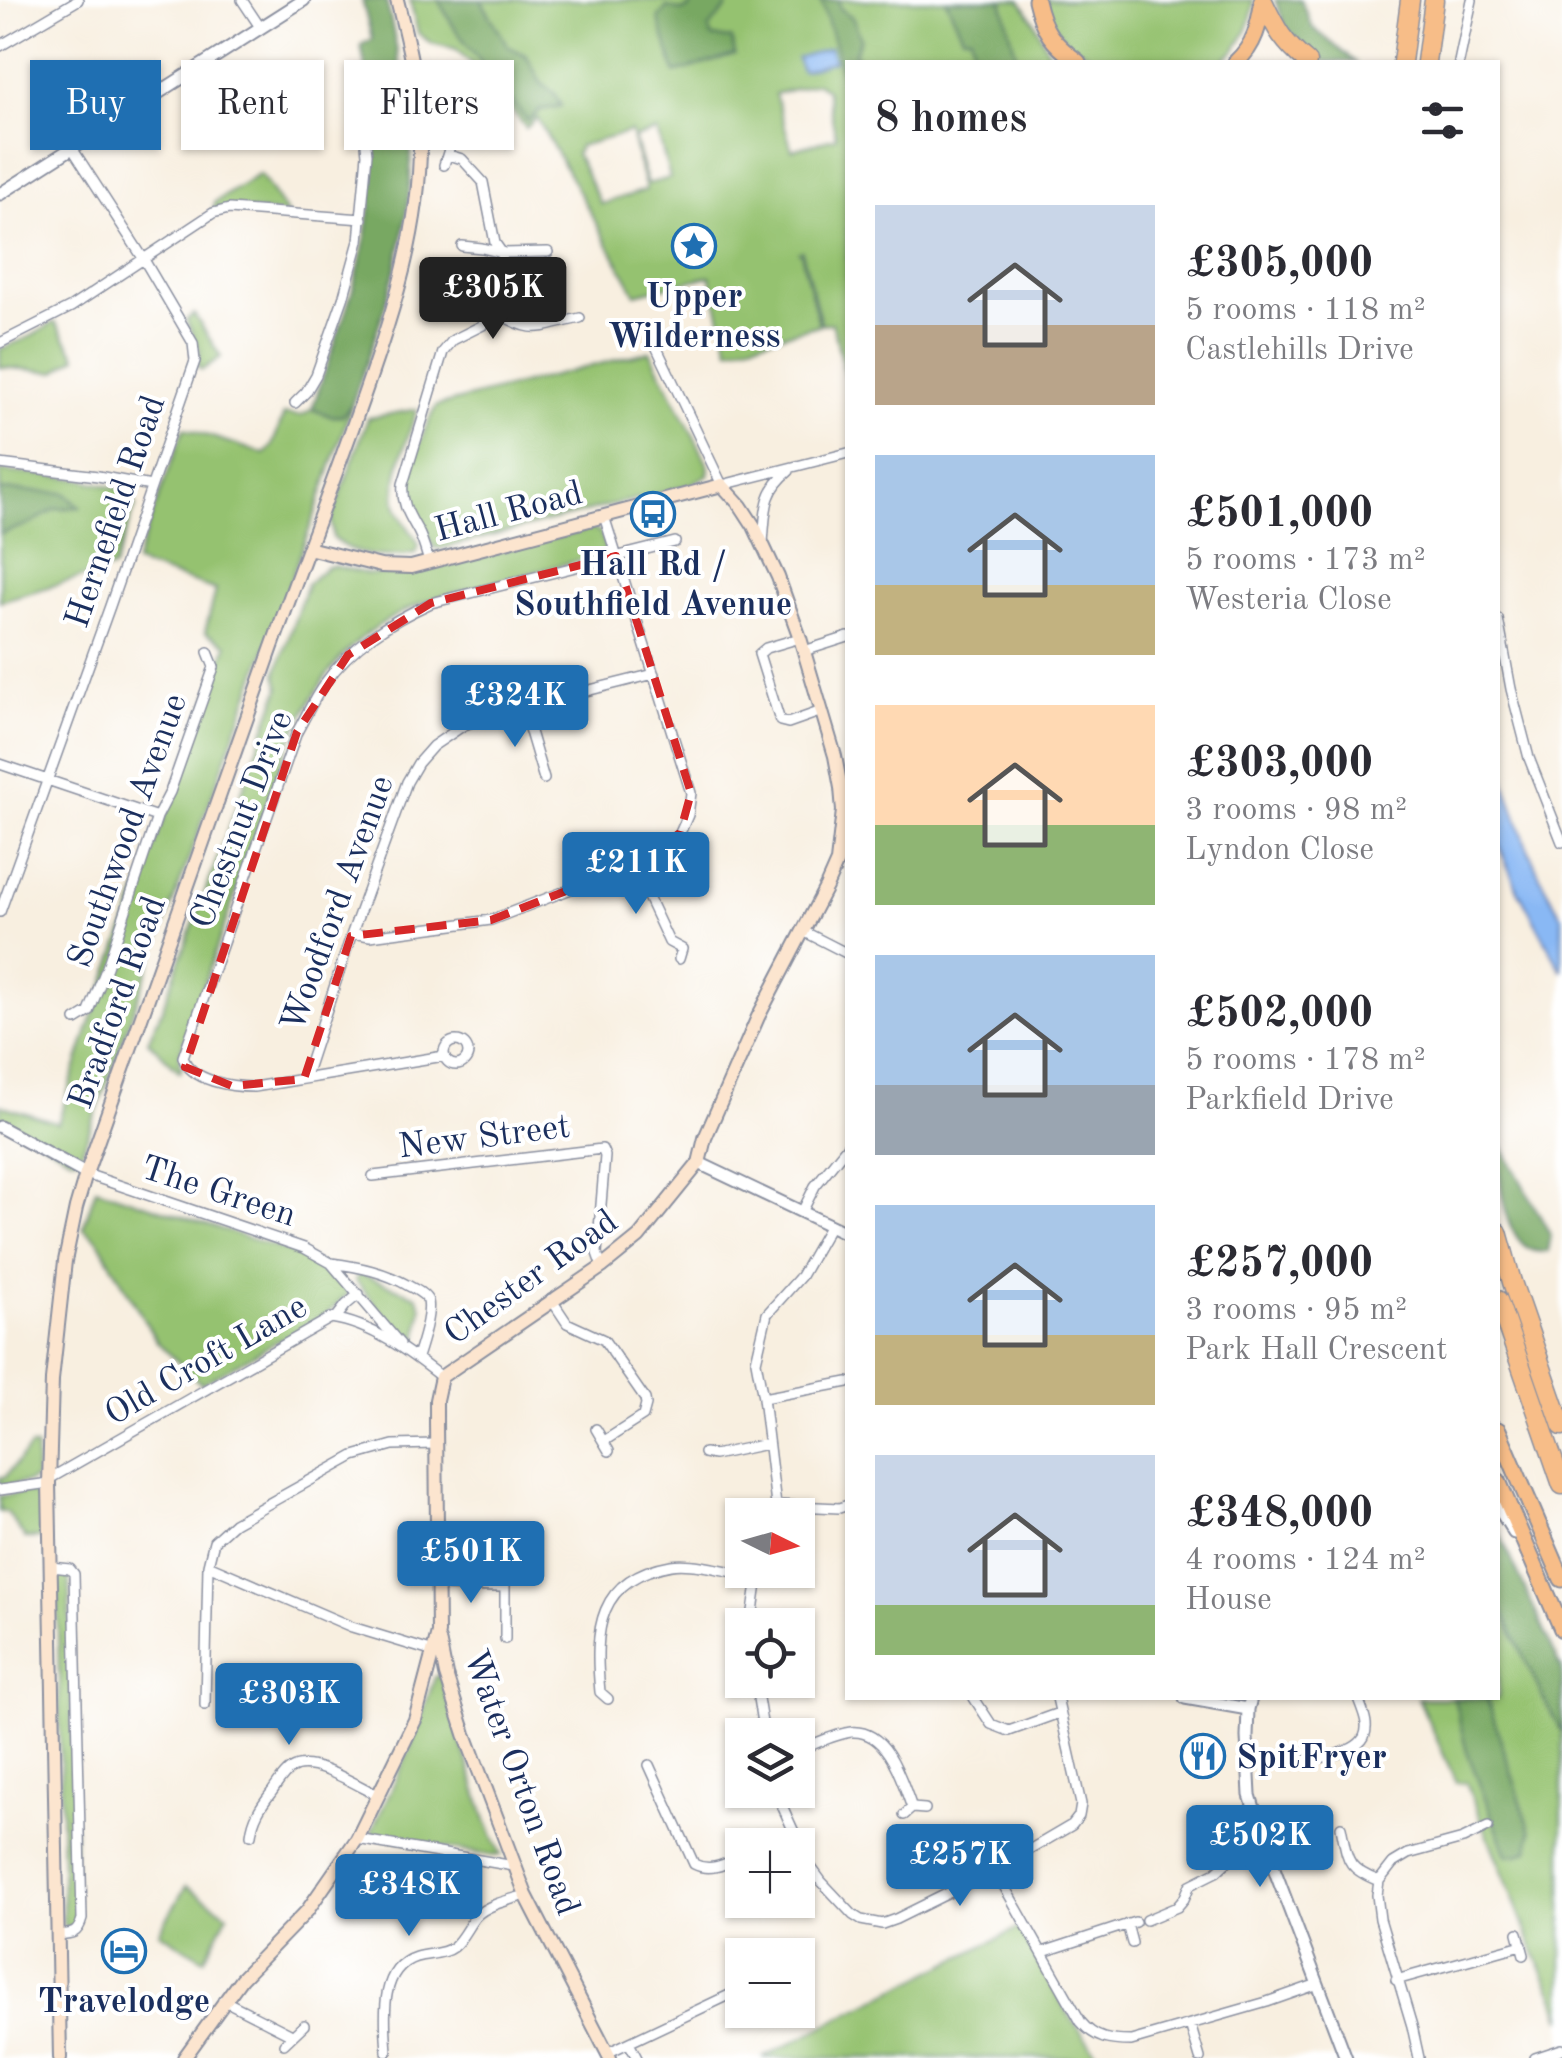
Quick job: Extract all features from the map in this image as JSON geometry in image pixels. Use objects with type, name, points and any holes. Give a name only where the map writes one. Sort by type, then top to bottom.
[{"type":"highway","points":[[1036,0],[1059,60]]},
{"type":"highway","points":[[1238,60],[1254,38],[1263,0]]},
{"type":"highway","points":[[1263,0],[1288,46],[1305,60]]},
{"type":"highway","points":[[1402,60],[1410,0]]},
{"type":"highway","points":[[1426,60],[1434,0]]},
{"type":"highway","points":[[1044,28],[1075,60]]},
{"type":"highway","points":[[1500,1239],[1562,1426]]},
{"type":"highway","points":[[1500,1306],[1562,1485]]},
{"type":"highway","points":[[1500,1435],[1562,1578]]},
{"type":"highway","points":[[1500,1490],[1562,1630]]},
{"type":"main road","name":"Bradford Road","points":[[60,2058],[49,1481],[52,1380],[65,1261],[86,1174],[389,323],[406,262],[420,131],[412,63],[397,0]]},
{"type":"main road","points":[[1027,0],[1044,28]]},
{"type":"main road","name":"Hall Road","points":[[308,548],[381,566],[411,567],[722,485]]},
{"type":"main road","name":"Chester Road","points":[[184,2058],[240,1979],[307,1911],[357,1839],[415,1720],[438,1633],[436,1400],[441,1377],[639,1238],[699,1163],[705,1138],[750,1034],[837,862],[844,788],[802,645],[763,544],[741,506],[722,485]]},
{"type":"main road","name":"Water Orton Road","points":[[438,1633],[464,1734],[514,1866],[608,2056]]},
{"type":"street","points":[[0,46],[78,0]]},
{"type":"street","points":[[242,0],[260,27]]},
{"type":"street","points":[[161,91],[304,0]]},
{"type":"street","points":[[1459,60],[1472,0]]},
{"type":"street","points":[[0,194],[69,150]]},
{"type":"street","name":"Hernefield Road","points":[[0,912],[195,361],[193,343],[73,150]]},
{"type":"street","points":[[295,402],[316,375],[343,299],[359,241],[367,150]]},
{"type":"street","points":[[429,562],[406,510],[402,484],[443,352],[453,340],[484,325],[504,297],[502,253],[495,243],[482,182],[462,159],[446,160],[448,150]]},
{"type":"street","points":[[0,342],[71,307],[213,214],[229,209],[362,220]]},
{"type":"street","points":[[462,246],[502,253],[548,252]]},
{"type":"street","points":[[495,311],[516,325],[532,329],[580,318]]},
{"type":"street","points":[[558,323],[560,336]]},
{"type":"street","points":[[654,342],[722,485],[845,454]]},
{"type":"street","points":[[0,464],[151,486]]},
{"type":"street","points":[[763,544],[770,495],[776,482],[791,469]]},
{"type":"street","points":[[352,933],[370,936],[491,920],[632,865],[667,848],[680,833],[692,794],[604,516]]},
{"type":"street","name":"Chestnut Drive","points":[[304,1079],[254,1087],[232,1086],[194,1073],[183,1057],[297,732],[324,685],[348,655],[378,631],[431,604],[675,542]]},
{"type":"street","points":[[1500,630],[1529,758],[1562,842]]},
{"type":"street","points":[[822,711],[780,721],[759,654],[766,648],[845,638]]},
{"type":"street","name":"Southwood Avenue","points":[[76,1020],[89,1012],[108,966],[214,667],[208,652]]},
{"type":"street","name":"Woodford Avenue","points":[[304,1079],[352,933],[407,782],[418,763],[434,746],[464,726],[494,714],[654,674]]},
{"type":"street","points":[[523,708],[544,780]]},
{"type":"street","points":[[0,764],[158,816]]},
{"type":"street","points":[[632,865],[669,942],[682,950],[679,959]]},
{"type":"street","points":[[802,931],[845,952]]},
{"type":"street","points":[[304,1079],[444,1056]]},
{"type":"street","points":[[0,1128],[86,1174]]},
{"type":"street","name":"New Street","points":[[373,1176],[602,1149],[605,1156],[597,1253],[602,1267]]},
{"type":"street","points":[[802,1212],[815,1186],[845,1150]]},
{"type":"street","points":[[699,1163],[845,1232]]},
{"type":"street","name":"The Green","points":[[86,1174],[304,1248],[332,1263],[402,1346]]},
{"type":"street","points":[[774,1498],[756,1361],[767,1314],[801,1276],[830,1225]]},
{"type":"street","name":"The Green","points":[[332,1263],[393,1276],[426,1296],[428,1304],[417,1357]]},
{"type":"street","points":[[336,1318],[359,1294]]},
{"type":"street","points":[[551,1299],[567,1322],[604,1340],[645,1398],[644,1416],[606,1446],[596,1429]]},
{"type":"street","name":"Old Croft Lane","points":[[0,1490],[49,1481],[325,1320],[348,1321],[402,1346],[441,1377]]},
{"type":"street","points":[[763,1398],[845,1383]]},
{"type":"street","points":[[205,1705],[208,1565],[214,1541],[224,1530],[354,1456],[393,1445],[436,1444]]},
{"type":"street","points":[[716,1468],[709,1454],[768,1444]]},
{"type":"street","points":[[815,1509],[845,1506]]},
{"type":"street","points":[[1500,1510],[1529,1558]]},
{"type":"street","points":[[505,1547],[506,1639]]},
{"type":"street","points":[[590,1698],[604,1696],[598,1634],[610,1598],[642,1574],[673,1564],[725,1570]]},
{"type":"street","points":[[208,1565],[352,1627],[434,1652]]},
{"type":"street","points":[[51,1566],[70,1569],[74,1574],[82,1920],[74,1934],[57,1935]]},
{"type":"street","points":[[438,1586],[505,1586]]},
{"type":"street","points":[[975,1700],[991,1724],[1009,1731],[1059,1713]]},
{"type":"street","points":[[815,1872],[853,1915],[882,1924],[996,1870],[1072,1826],[1081,1804],[1057,1700]]},
{"type":"street","points":[[1211,1700],[1250,1703],[1250,1795],[1346,2058]]},
{"type":"street","points":[[1248,1765],[1294,1762],[1358,1745],[1366,1730],[1359,1700]]},
{"type":"street","points":[[815,1744],[852,1732],[867,1734],[887,1752],[900,1776],[908,1812],[925,1809]]},
{"type":"street","points":[[251,1836],[252,1822],[260,1807],[296,1766],[315,1766],[379,1796]]},
{"type":"street","points":[[649,1766],[694,1864],[712,1868],[725,1863]]},
{"type":"street","points":[[1419,2058],[1380,1919],[1379,1882],[1393,1863],[1408,1854],[1463,1839],[1488,1827]]},
{"type":"street","points":[[1341,1828],[1350,1864],[1357,1872],[1379,1882]]},
{"type":"street","points":[[357,1839],[514,1866]]},
{"type":"street","points":[[1146,1920],[1159,1921],[1184,1899],[1190,1886],[1228,1861],[1267,1850]]},
{"type":"street","points":[[996,1870],[1081,2022],[1090,2032],[1111,2040],[1131,2040],[1318,1984]]},
{"type":"street","points":[[387,2052],[388,1988],[399,1966],[413,1958],[448,1951],[478,1914],[526,1894]]},
{"type":"street","points":[[1043,1952],[1130,1923],[1132,1943]]},
{"type":"street","points":[[1396,1980],[1523,1950],[1518,1933]]},
{"type":"street","points":[[608,2056],[725,1997]]},
{"type":"street","points":[[224,2000],[292,2035]]},
{"type":"street","points":[[1190,2024],[1200,2058]]},
{"type":"street","points":[[284,2044],[304,2025]]},
{"type":"street","points":[[629,2043],[638,2058]]},
{"type":"street","points":[[1536,2058],[1562,2049]]},
{"type":"highlighted area","points":[[616,556],[691,793],[680,833],[633,865],[491,920],[351,936],[304,1079],[232,1086],[185,1067],[297,732],[348,655],[431,603]]},
{"type":"green space","points":[[362,0],[386,0],[399,60],[363,60],[361,45],[372,39]]},
{"type":"green space","points":[[410,0],[1020,0],[1052,60],[845,60],[845,373],[832,323],[821,324],[802,251],[799,252],[819,325],[729,349],[710,276],[636,294],[537,118],[526,128],[514,113],[514,60],[468,60],[456,49],[431,43],[418,33]],"holes":[[[817,83],[826,89],[836,137],[792,150],[775,94]],[[657,131],[670,178],[647,184],[634,138]],[[631,132],[646,190],[601,204],[576,154],[579,146]]]},
{"type":"green space","points":[[438,0],[481,0],[508,46],[527,56],[541,83],[554,93],[561,106],[541,110],[527,121],[514,104],[514,60],[479,60]]},
{"type":"green space","points":[[691,0],[726,0],[727,8],[709,28],[711,37],[732,39],[735,55],[675,73],[658,18],[667,7],[682,11],[690,8]]},
{"type":"green space","points":[[821,0],[839,0],[840,8],[852,17],[861,38],[854,54],[862,60],[845,60],[845,96]]},
{"type":"green space","points":[[946,0],[1002,0],[1017,60],[976,60],[971,36],[963,36]]},
{"type":"green space","points":[[1044,0],[1253,0],[1245,35],[1224,60],[1097,60],[1068,43],[1050,20]]},
{"type":"green space","points":[[1275,0],[1301,0],[1312,27],[1353,60],[1321,60],[1286,29]]},
{"type":"green space","points":[[372,150],[411,150],[407,211],[394,276],[352,404],[342,416],[330,416],[312,409],[357,273],[367,228]]},
{"type":"green space","points":[[260,174],[287,214],[229,209],[213,213],[215,202]]},
{"type":"green space","points":[[194,314],[221,357],[202,370],[198,367],[200,350],[186,320]]},
{"type":"green space","points":[[55,322],[77,357],[55,372],[0,367],[0,349]]},
{"type":"green space","points":[[650,351],[702,452],[708,475],[687,486],[434,548],[414,511],[410,482],[416,455],[436,406]]},
{"type":"green space","points":[[352,404],[81,1154],[71,1158],[0,1118],[0,1105],[58,1123],[227,645],[205,632],[216,590],[135,563],[184,428],[265,454],[284,414],[301,416],[312,409],[342,416]]},
{"type":"green space","points":[[417,409],[396,487],[398,510],[419,545],[416,553],[383,556],[341,545],[333,538],[331,520],[368,418]]},
{"type":"green space","points":[[0,471],[80,479],[129,491],[136,505],[114,568],[0,601]]},
{"type":"green space","points":[[0,490],[65,493],[80,507],[55,509],[32,523],[0,534]]},
{"type":"green space","points":[[592,529],[601,533],[603,554],[435,598],[405,611],[359,640],[325,678],[284,755],[180,1053],[180,1072],[148,1041],[280,688],[276,674],[307,584],[326,567],[368,574],[408,573]]},
{"type":"green space","points":[[1500,1143],[1551,1236],[1548,1252],[1528,1248],[1517,1237],[1506,1212],[1500,1180]]},
{"type":"green space","points":[[96,1188],[306,1257],[334,1274],[350,1292],[328,1313],[201,1384],[157,1342],[97,1239],[83,1228]]},
{"type":"green space","points":[[361,1274],[417,1296],[422,1307],[417,1342],[408,1343],[355,1280]]},
{"type":"green space","points":[[30,1447],[36,1447],[36,1479],[0,1486],[0,1477],[5,1477]]},
{"type":"green space","points":[[29,1492],[40,1500],[42,1538],[25,1538],[7,1512],[0,1512],[0,1496]]},
{"type":"green space","points":[[1500,1534],[1562,1669],[1562,1732],[1500,1606]]},
{"type":"green space","points":[[57,1575],[69,1575],[76,1923],[69,1930],[63,1925]]},
{"type":"green space","points":[[1500,1606],[1562,1732],[1562,2019],[1466,1782],[1456,1782],[1419,1700],[1500,1700]]},
{"type":"green space","points":[[440,1675],[501,1855],[371,1833],[410,1749],[435,1677]]},
{"type":"green space","points":[[1454,1700],[1488,1700],[1531,1832],[1528,1851],[1507,1855],[1466,1749]]},
{"type":"green space","points":[[186,1886],[228,1914],[204,1959],[159,1932]]},
{"type":"green space","points":[[1019,1928],[1065,2009],[1100,2058],[763,2058],[850,2012]]},
{"type":"water","points":[[830,48],[834,61],[802,71],[797,58]]},
{"type":"water","points":[[1500,768],[1525,842],[1562,917],[1562,971],[1500,849]]},
{"type":"place","name":"Upper Wilderness","points":[[694,246]]},
{"type":"place","name":"Hall Rd / Southfield Avenue","points":[[653,514]]},
{"type":"place","name":"SpitFryer","points":[[1203,1756]]},
{"type":"place","name":"Travelodge","points":[[124,1951]]}]
